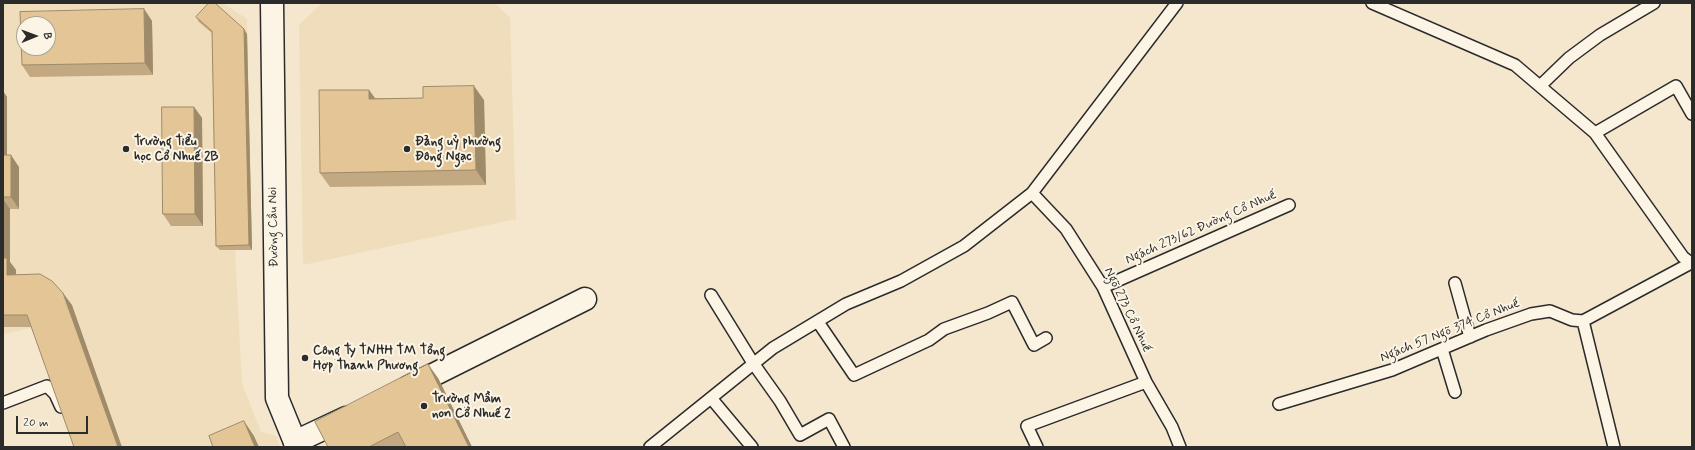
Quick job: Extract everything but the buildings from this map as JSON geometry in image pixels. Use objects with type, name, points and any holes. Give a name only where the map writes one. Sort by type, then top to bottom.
[{"type":"street","name":"Đường Cầu Noi","points":[[272,3],[276,398],[296,444]]},
{"type":"street","points":[[393,395],[585,299]]},
{"type":"street","points":[[296,444],[365,408]]},
{"type":"lane","points":[[650,447],[773,348],[846,304],[901,282],[964,246],[1032,192],[1176,3]]},
{"type":"lane","points":[[1372,3],[1515,65],[1595,133],[1683,257],[1692,263],[1583,320],[1614,447]]},
{"type":"lane","points":[[1540,86],[1569,58],[1600,35],[1654,3]]},
{"type":"lane","points":[[1595,133],[1676,86],[1692,114]]},
{"type":"lane","name":"Ngõ 273 Cổ Nhuế","points":[[1032,192],[1066,230],[1102,286],[1146,382],[1172,427],[1180,447]]},
{"type":"lane","name":"Ngách 273/62 Đường Cổ Nhuế","points":[[1102,286],[1288,205]]},
{"type":"lane","points":[[1455,283],[1470,337]]},
{"type":"lane","points":[[712,295],[800,435],[829,419],[844,447]]},
{"type":"lane","points":[[818,322],[854,375],[929,340],[944,329],[988,313],[1012,302],[1034,345],[1046,338]]},
{"type":"lane","name":"Ngách 57 Ngõ 374 Cổ Nhuế","points":[[1279,404],[1392,370],[1514,320],[1550,311],[1572,320],[1583,320]]},
{"type":"lane","points":[[1442,349],[1455,392]]},
{"type":"lane","points":[[1037,447],[1027,426],[1146,382]]},
{"type":"lane","points":[[3,403],[47,386],[55,394],[65,418]]},
{"type":"lane","points":[[710,398],[752,447]]},
{"type":"shaded area","name":"Trường Tiểu học Cổ Nhuế 2B","points":[[223,3],[247,19],[252,250],[235,250],[242,384],[261,432],[276,436],[280,447],[78,447],[35,327],[3,334],[3,4]]},
{"type":"shaded area","points":[[322,3],[495,3],[510,18],[516,219],[303,265],[299,25]]},
{"type":"place","name":"Trường Tiểu học Cổ Nhuế 2B","points":[[126,149]]},
{"type":"place","name":"Đảng uỷ phường Đông Ngạc","points":[[407,149]]},
{"type":"place","name":"Công Ty TNHH TM Tổng Hợp Thanh Phương","points":[[305,358]]},
{"type":"place","name":"Trường Mầm non Cổ Nhuế 2","points":[[424,406]]}]
